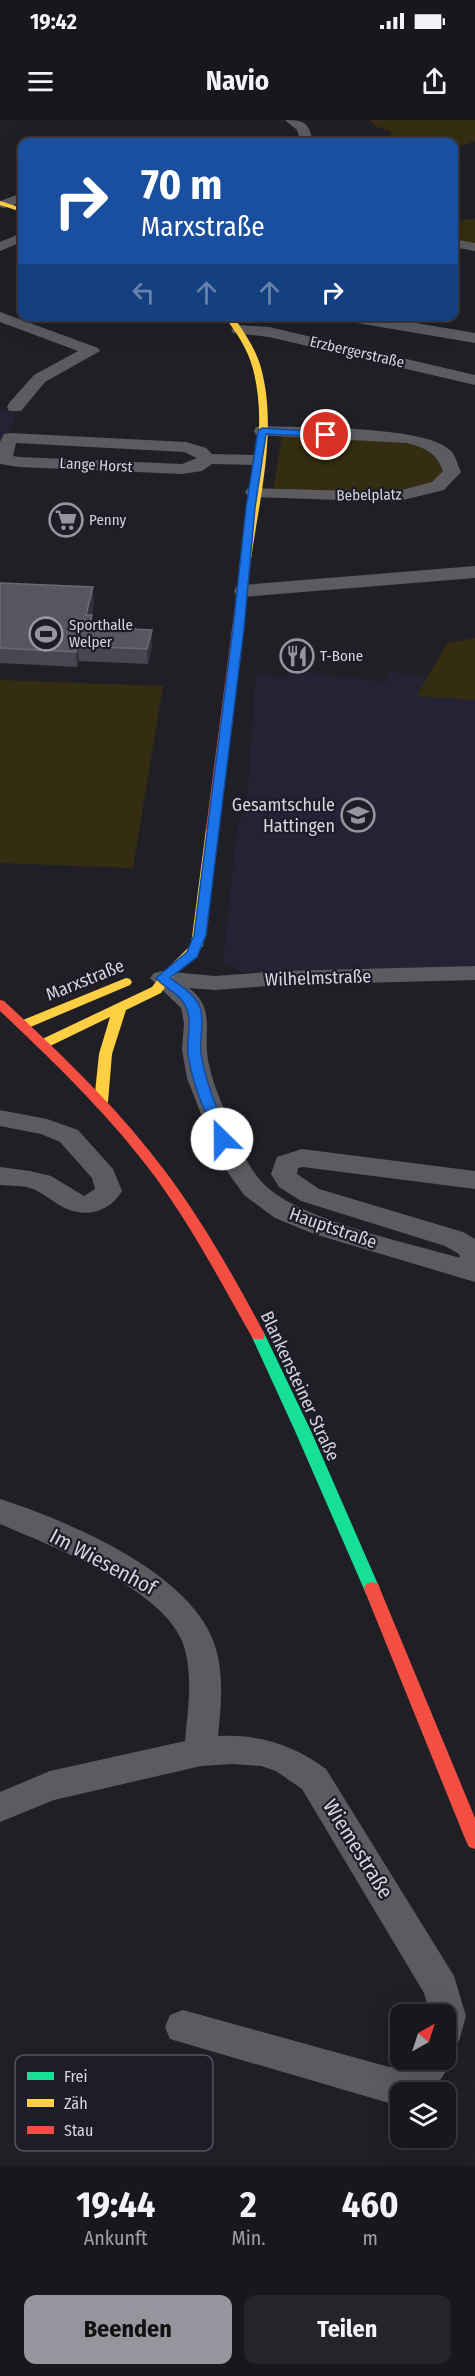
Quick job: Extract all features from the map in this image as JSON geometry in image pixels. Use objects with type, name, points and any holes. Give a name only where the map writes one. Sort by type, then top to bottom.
[{"type":"street","points":[[292,120],[303,128],[306,138]]},
{"type":"street","points":[[2,203],[18,198]]},
{"type":"street","points":[[2,203],[18,209]]},
{"type":"street","points":[[0,247],[18,239]]},
{"type":"street","points":[[458,244],[475,248]]},
{"type":"street","points":[[0,317],[92,351],[40,376],[7,407]]},
{"type":"street","name":"Marxstraße","points":[[22,1025],[151,977],[192,954],[200,935],[262,431],[260,373],[246,340],[232,321]]},
{"type":"street","points":[[375,321],[475,338]]},
{"type":"street","points":[[0,335],[22,325]]},
{"type":"street","name":"Erzbergerstraße","points":[[239,330],[269,332],[475,380]]},
{"type":"street","name":"Lange Horst","points":[[7,407],[15,417],[10,438],[186,447],[200,452],[207,459],[257,460]]},
{"type":"street","name":"Bebelplatz","points":[[254,492],[394,497],[438,486],[452,472],[445,454],[428,444],[408,438],[262,431]]},
{"type":"street","points":[[243,591],[475,572]]},
{"type":"street","name":"Wilhelmstraße","points":[[151,977],[215,983],[293,978],[475,973]]},
{"type":"street","name":"Marxstraße","points":[[43,1044],[157,990],[151,977]]},
{"type":"street","name":"Hauptstraße","points":[[151,977],[188,998],[194,1008],[196,1023],[194,1050],[199,1078],[232,1160],[253,1189],[284,1212],[323,1227],[473,1272]]},
{"type":"street","name":"Blankensteiner Straße","points":[[0,1004],[101,1102],[161,1176],[239,1301],[287,1394],[372,1588],[475,1841]]},
{"type":"street","points":[[101,1102],[102,1054],[111,1026],[120,1008]]},
{"type":"street","points":[[0,1118],[47,1127],[69,1136],[104,1175],[109,1191],[95,1203],[82,1204],[72,1202],[47,1185],[36,1181],[0,1176]]},
{"type":"street","points":[[473,1272],[474,1256],[468,1247],[454,1239],[310,1195],[288,1181],[284,1174],[286,1163],[302,1158],[427,1172],[475,1180]]},
{"type":"street","name":"Im Wiesenhof","points":[[0,1511],[79,1545],[153,1586],[181,1614],[195,1633],[205,1683],[201,1752]]},
{"type":"street","name":"Wiemestraße","points":[[201,1752],[233,1748],[272,1754],[295,1763],[314,1779],[441,1988],[445,2004]]},
{"type":"street","points":[[0,1807],[50,1786],[201,1752]]},
{"type":"street","points":[[183,2027],[389,2085],[404,2085],[424,2070]]},
{"type":"shaded area","points":[[370,120],[475,120],[475,141],[458,147],[458,138],[390,138],[391,132],[377,127]]},
{"type":"shaded area","points":[[475,219],[475,245],[458,240],[458,220]]},
{"type":"shaded area","points":[[0,410],[17,411],[0,462]]},
{"type":"shaded area","points":[[282,435],[408,440],[426,445],[446,471],[430,487],[390,495],[273,491]]},
{"type":"shaded area","points":[[475,638],[475,700],[416,696],[448,643]]},
{"type":"shaded area","name":"Gesamtschule Hattingen","points":[[291,671],[387,682],[388,672],[475,682],[475,966],[243,973],[223,961],[237,830],[247,801],[256,673],[285,678]]},
{"type":"shaded area","points":[[0,680],[163,686],[133,868],[0,863]]},
{"type":"building","name":"Sporthalle Welper","points":[[0,583],[93,587],[86,615],[92,615],[89,627],[152,630],[147,649],[78,646],[76,652],[0,648]]},
{"type":"traffic: fast","points":[[258,1335],[372,1589]]},
{"type":"traffic: slow","points":[[0,203],[18,209]]},
{"type":"traffic: slow","points":[[232,321],[252,354],[257,368],[263,412],[260,463],[246,560]]},
{"type":"traffic: slow","points":[[43,1044],[157,990],[165,978],[197,946],[212,829]]},
{"type":"traffic: slow","points":[[23,1025],[126,982]]},
{"type":"traffic: slow","points":[[101,1102],[106,1054],[111,1031],[120,1008]]},
{"type":"traffic: jam","points":[[212,829],[246,560]]},
{"type":"traffic: jam","points":[[0,1004],[84,1086],[160,1174],[212,1253],[258,1335]]},
{"type":"traffic: jam","points":[[372,1589],[475,1841]]},
{"type":"place","name":"Penny","points":[[66,520]]},
{"type":"place","name":"Sporthalle Welper","points":[[46,634]]},
{"type":"place","name":"T-Bone","points":[[297,656]]},
{"type":"place","name":"Gesamtschule Hattingen","points":[[358,815]]},
{"type":"route","points":[[222,1139],[199,1078],[194,1050],[196,1023],[194,1008],[188,998],[162,978],[184,962],[198,946],[262,431],[326,435]]}]
